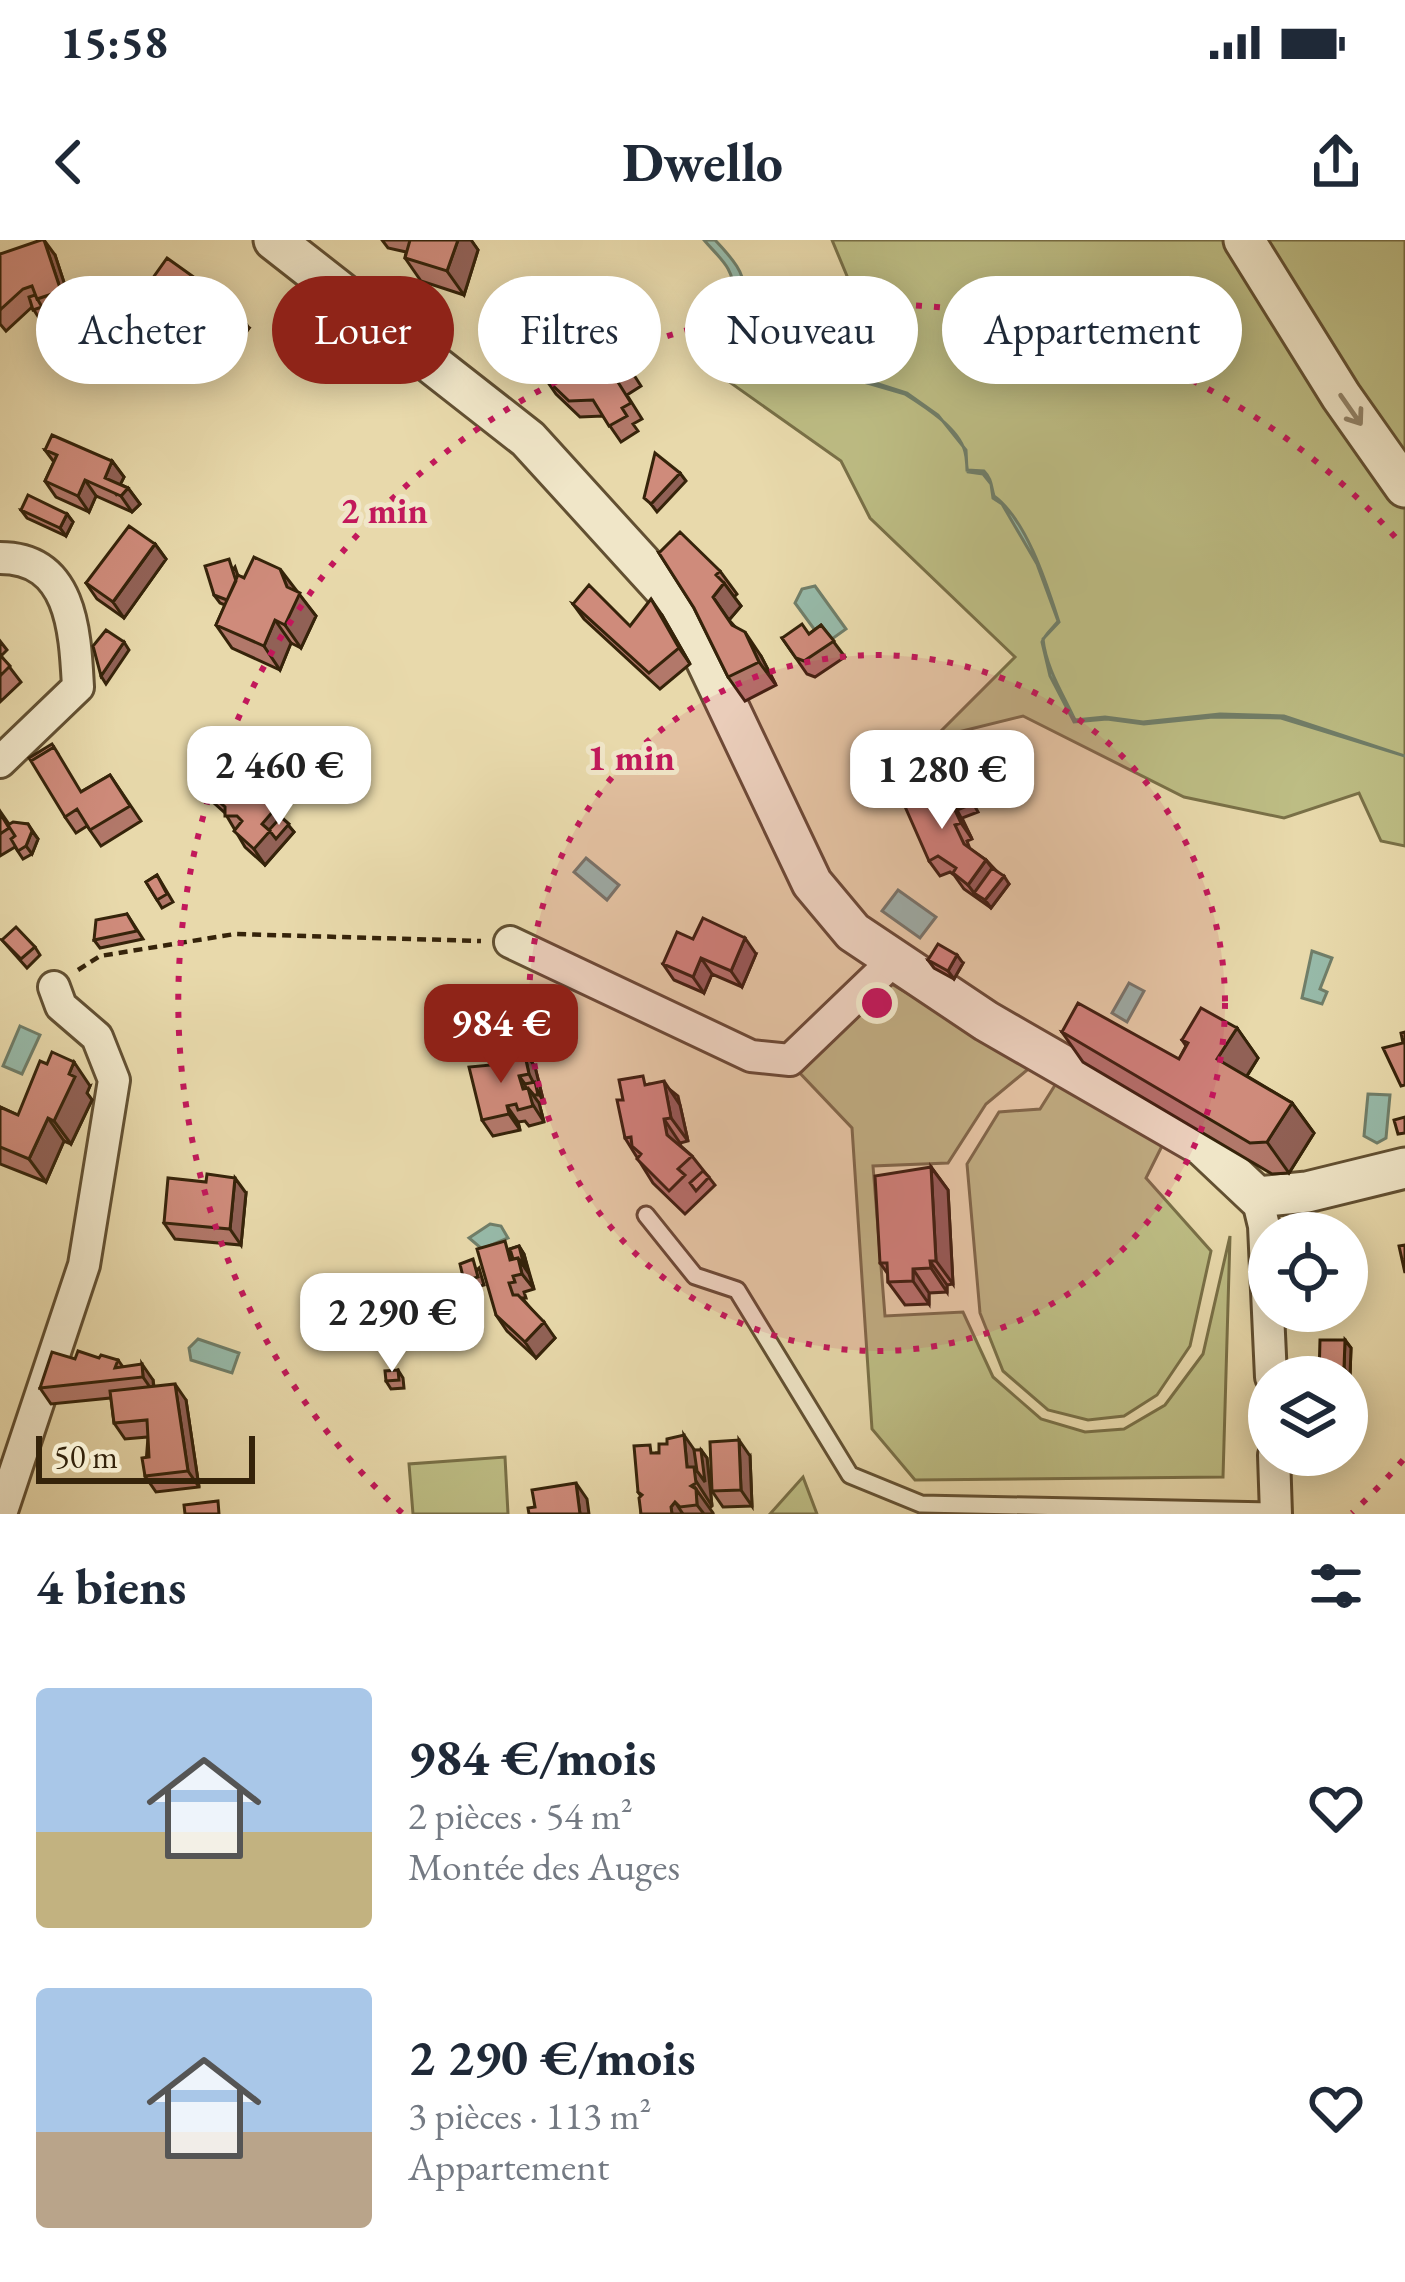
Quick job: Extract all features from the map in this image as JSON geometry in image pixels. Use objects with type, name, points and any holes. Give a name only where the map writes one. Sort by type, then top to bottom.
[{"type":"street","points":[[274,240],[528,439],[681,607],[812,883],[854,932],[986,1021],[1203,1146],[1257,1197],[1264,1226],[1269,1356]]},
{"type":"street","points":[[1244,240],[1341,396],[1405,487]]},
{"type":"street","points":[[0,558],[23,558],[62,587],[75,642],[78,687],[0,762]]},
{"type":"street","points":[[510,942],[752,1057],[790,1060],[894,960]]},
{"type":"street","points":[[2,1514],[84,1265],[114,1080],[98,1037],[61,1006],[54,987]]},
{"type":"street","points":[[1257,1197],[1306,1192],[1405,1168]]},
{"type":"street","points":[[1275,1476],[1276,1513]]},
{"type":"lane","points":[[646,1215],[695,1276],[737,1290],[850,1475],[921,1504],[1276,1513]]},
{"type":"path","points":[[54,987],[100,956],[235,934],[510,942]]},
{"type":"green space","points":[[832,240],[1405,240],[1405,846],[1381,841],[1359,793],[1284,818],[1184,797],[1023,716],[939,733],[1015,657],[870,518],[841,461],[732,384],[918,384],[918,276],[847,276]]},
{"type":"green space","points":[[888,982],[1032,1066],[986,1104],[948,1163],[873,1166],[885,1316],[963,1312],[993,1377],[1041,1419],[1085,1432],[1124,1429],[1165,1405],[1203,1354],[1230,1236],[1223,1477],[915,1480],[872,1429],[852,1128],[796,1069]]},
{"type":"green space","points":[[1057,1082],[1163,1144],[1146,1178],[1211,1251],[1190,1346],[1157,1395],[1124,1416],[1088,1420],[1048,1410],[1003,1371],[980,1313],[967,1164],[999,1112],[1040,1109]]},
{"type":"green space","points":[[505,1457],[508,1514],[413,1514],[409,1464]]},
{"type":"green space","points":[[803,1477],[817,1514],[770,1514]]},
{"type":"shaded area","points":[[704,240],[715,240],[742,276],[731,276]]},
{"type":"shaded area","points":[[871,384],[907,393],[938,415],[943,422],[931,411],[905,394]]},
{"type":"shaded area","points":[[967,470],[987,474],[991,483],[994,496],[1006,507],[1016,521],[1034,554],[1059,622],[1044,638],[1058,621],[1037,564],[1002,504],[993,498],[991,484],[983,474]]},
{"type":"shaded area","points":[[815,586],[846,629],[825,644],[795,603],[802,589]]},
{"type":"shaded area","points":[[1043,640],[1051,671],[1075,720],[1105,717],[1143,722],[1220,714],[1284,716],[1405,756],[1281,718],[1213,717],[1144,724],[1107,719],[1074,722],[1050,676]]},
{"type":"shaded area","points":[[586,858],[619,885],[607,900],[574,872]]},
{"type":"shaded area","points":[[898,890],[936,917],[920,938],[882,911]]},
{"type":"shaded area","points":[[1312,951],[1332,958],[1320,989],[1327,992],[1322,1004],[1302,998]]},
{"type":"shaded area","points":[[1129,983],[1144,991],[1127,1022],[1112,1013]]},
{"type":"shaded area","points":[[20,1026],[40,1035],[22,1074],[3,1066]]},
{"type":"shaded area","points":[[1368,1094],[1390,1095],[1386,1138],[1377,1143],[1364,1136]]},
{"type":"shaded area","points":[[490,1224],[501,1226],[508,1238],[482,1249],[469,1238]]},
{"type":"shaded area","points":[[198,1339],[239,1353],[232,1373],[191,1360],[189,1348]]},
{"type":"building","points":[[44,240],[56,276],[36,276],[36,296],[32,286],[23,289],[0,310],[0,254]]},
{"type":"building","points":[[410,240],[458,240],[447,271],[405,258]]},
{"type":"building","points":[[167,258],[192,276],[154,276]]},
{"type":"building","points":[[551,384],[619,384],[631,403],[622,408],[627,416],[609,426],[593,400],[569,401]]},
{"type":"building","points":[[52,435],[112,461],[105,478],[128,488],[121,496],[85,480],[78,496],[45,481],[57,455],[45,450]]},
{"type":"building","points":[[655,453],[680,473],[651,504],[644,498]]},
{"type":"building","points":[[28,495],[67,514],[60,528],[21,510]]},
{"type":"building","points":[[129,526],[155,544],[113,602],[86,583]]},
{"type":"building","points":[[680,532],[720,571],[716,575],[724,583],[713,597],[732,625],[745,632],[759,662],[728,677],[694,608],[659,553]]},
{"type":"building","points":[[254,557],[280,569],[287,587],[300,593],[285,625],[275,620],[264,646],[216,625],[238,575],[244,578]]},
{"type":"building","points":[[229,559],[236,581],[227,600],[214,595],[205,566]]},
{"type":"building","points":[[589,585],[630,626],[651,599],[679,648],[649,673],[573,604]]},
{"type":"building","points":[[802,624],[809,634],[821,625],[834,641],[804,661],[796,658],[782,638]]},
{"type":"building","points":[[106,630],[124,642],[101,676],[93,646]]},
{"type":"building","points":[[0,655],[10,666],[0,676]]},
{"type":"building","points":[[54,747],[31,761],[29,758]]},
{"type":"building","points":[[54,747],[81,792],[110,775],[130,806],[90,830],[77,809],[65,817],[31,761]]},
{"type":"building","points":[[227,759],[272,791],[264,800],[275,809],[262,824],[270,831],[254,849],[234,831],[242,821],[225,816],[225,807],[203,787]]},
{"type":"building","points":[[943,784],[961,823],[955,825],[964,844],[986,860],[968,885],[953,873],[956,868],[938,856],[929,861],[903,802]]},
{"type":"building","points":[[963,785],[972,804],[957,810],[948,792]]},
{"type":"building","points":[[0,813],[9,828],[0,834]]},
{"type":"building","points":[[281,817],[289,824],[276,839],[269,830]]},
{"type":"building","points":[[28,824],[32,831],[26,846],[18,851],[8,825]]},
{"type":"building","points":[[992,868],[1004,876],[985,900],[974,893]]},
{"type":"building","points":[[157,875],[167,894],[157,900],[146,882]]},
{"type":"building","points":[[127,914],[137,931],[94,940],[96,920]]},
{"type":"building","points":[[703,918],[745,938],[731,971],[701,958],[693,977],[663,964],[677,932],[693,939]]},
{"type":"building","points":[[16,927],[35,947],[21,959],[2,940]]},
{"type":"building","points":[[938,944],[957,955],[948,971],[928,960]]},
{"type":"building","points":[[1078,1003],[1179,1059],[1188,1043],[1182,1040],[1201,1008],[1237,1028],[1217,1059],[1292,1103],[1267,1142],[1250,1143],[1062,1032]]},
{"type":"building","points":[[1405,1032],[1405,1085],[1401,1086],[1383,1048],[1403,1043],[1401,1033]]},
{"type":"building","points":[[524,1051],[529,1074],[519,1076],[533,1106],[518,1110],[516,1104],[507,1106],[509,1114],[482,1120],[469,1067],[502,1064],[500,1056]]},
{"type":"building","points":[[52,1052],[74,1062],[69,1074],[75,1077],[29,1159],[0,1147],[0,1107],[18,1115],[40,1061],[47,1064]]},
{"type":"building","points":[[643,1076],[645,1085],[664,1081],[671,1118],[664,1119],[667,1135],[692,1156],[678,1169],[685,1175],[669,1191],[637,1159],[641,1154],[632,1146],[631,1137],[625,1138],[617,1100],[623,1100],[619,1080]]},
{"type":"building","points":[[535,1082],[538,1095],[525,1084]]},
{"type":"building","points":[[1405,1117],[1405,1133],[1398,1134],[1394,1120]]},
{"type":"building","points":[[931,1167],[936,1261],[930,1261],[931,1268],[913,1269],[913,1281],[888,1282],[887,1263],[880,1263],[875,1176]]},
{"type":"building","points":[[703,1171],[709,1177],[696,1191],[690,1183]]},
{"type":"building","points":[[207,1174],[235,1178],[230,1229],[164,1223],[168,1178],[206,1182]]},
{"type":"building","points":[[505,1241],[510,1260],[518,1258],[522,1274],[509,1283],[513,1295],[544,1322],[525,1342],[496,1315],[477,1249]]},
{"type":"building","points":[[519,1246],[524,1266],[513,1259],[510,1249]]},
{"type":"building","points":[[473,1259],[478,1277],[464,1281],[460,1264]]},
{"type":"building","points":[[1320,1340],[1345,1340],[1344,1356],[1320,1356]]},
{"type":"building","points":[[78,1351],[118,1360],[115,1368],[142,1364],[143,1377],[40,1388],[52,1352],[75,1359]]},
{"type":"building","points":[[398,1370],[399,1380],[386,1381],[385,1371]]},
{"type":"building","points":[[175,1384],[188,1471],[145,1476],[142,1458],[149,1457],[147,1420],[114,1423],[110,1391]]},
{"type":"building","points":[[684,1435],[687,1467],[694,1467],[696,1483],[691,1486],[696,1489],[697,1505],[680,1507],[675,1502],[672,1514],[641,1514],[634,1446],[650,1445],[651,1453],[659,1453],[659,1444]]},
{"type":"building","points":[[739,1440],[741,1490],[712,1491],[710,1442]]},
{"type":"building","points":[[694,1450],[701,1450],[705,1482],[697,1471]]},
{"type":"building","points":[[576,1483],[580,1514],[529,1514],[528,1508],[535,1507],[532,1490]]},
{"type":"building","points":[[218,1501],[219,1514],[185,1514],[184,1505]]}]
